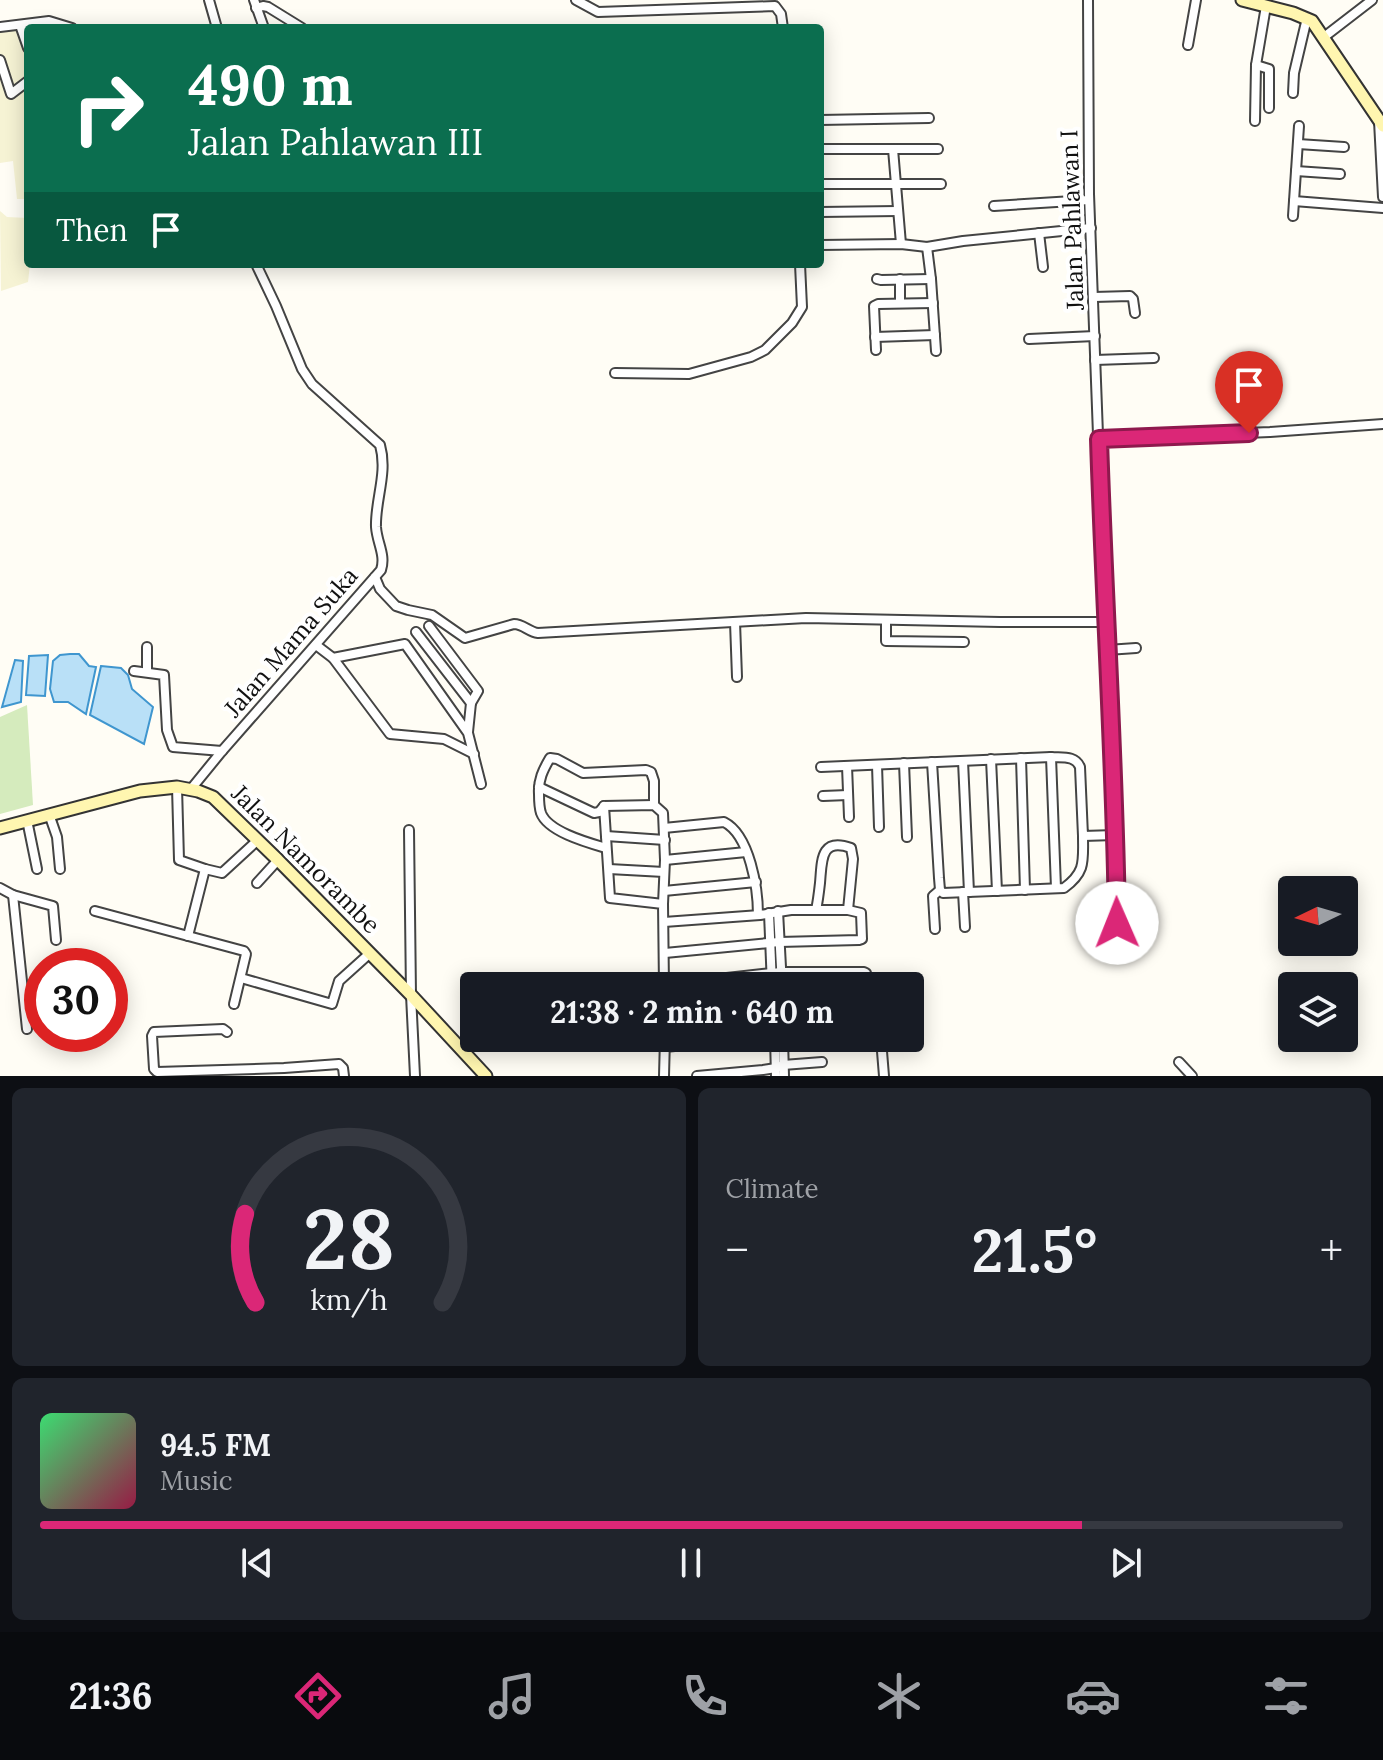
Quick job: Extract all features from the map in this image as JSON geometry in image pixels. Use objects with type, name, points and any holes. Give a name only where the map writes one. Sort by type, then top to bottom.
[{"type":"main road","points":[[1242,0],[1307,18],[1316,25],[1381,123]]},
{"type":"main road","name":"Jalan Namorambe","points":[[0,828],[125,794],[177,787],[213,797],[411,995],[486,1076]]},
{"type":"street","points":[[209,0],[216,24]]},
{"type":"street","points":[[576,0],[598,12],[775,6],[781,14],[782,24]]},
{"type":"street","name":"Jalan Pahlawan I","points":[[1088,0],[1089,200],[1118,947]]},
{"type":"street","points":[[1188,45],[1196,0]]},
{"type":"street","points":[[1324,37],[1372,0]]},
{"type":"street","points":[[255,4],[262,24]]},
{"type":"street","points":[[255,4],[268,7],[296,24]]},
{"type":"street","points":[[1255,121],[1256,65],[1266,6]]},
{"type":"street","points":[[1293,93],[1294,73],[1307,18]]},
{"type":"street","points":[[24,24],[49,21],[59,24]]},
{"type":"street","points":[[0,27],[24,24]]},
{"type":"street","points":[[21,28],[24,37]]},
{"type":"street","points":[[0,60],[13,98],[24,86]]},
{"type":"street","points":[[1256,65],[1269,69],[1269,108]]},
{"type":"street","points":[[824,120],[929,118]]},
{"type":"street","points":[[1381,123],[1383,197]]},
{"type":"street","points":[[1293,216],[1299,126]]},
{"type":"street","points":[[1298,144],[1344,147]]},
{"type":"street","points":[[824,149],[938,149]]},
{"type":"street","points":[[893,149],[901,244]]},
{"type":"street","points":[[1296,171],[1340,174]]},
{"type":"street","points":[[824,184],[941,184]]},
{"type":"street","points":[[994,206],[1089,200]]},
{"type":"street","points":[[1294,201],[1383,208]]},
{"type":"street","points":[[824,212],[898,211]]},
{"type":"street","points":[[824,245],[901,244],[927,247],[1091,228]]},
{"type":"street","points":[[1039,233],[1043,267]]},
{"type":"street","points":[[927,247],[936,351]]},
{"type":"street","name":"Jalan Mama Suka","points":[[191,789],[381,570],[384,561],[376,528],[384,458],[380,445],[312,384],[302,369],[258,268]]},
{"type":"street","points":[[615,373],[689,374],[751,357],[765,350],[792,323],[802,307],[800,268]]},
{"type":"street","points":[[877,279],[931,279]]},
{"type":"street","points":[[900,279],[900,303]]},
{"type":"street","points":[[1094,297],[1130,296],[1135,313]]},
{"type":"street","points":[[876,350],[874,306],[933,303]]},
{"type":"street","points":[[875,337],[935,335]]},
{"type":"street","points":[[1029,339],[1095,336]]},
{"type":"street","points":[[1095,360],[1154,358]]},
{"type":"street","points":[[1099,439],[1383,424]]},
{"type":"street","points":[[375,577],[380,589],[396,606],[432,615],[465,638],[514,624],[538,633],[806,618],[1105,622]]},
{"type":"street","points":[[886,620],[886,641],[964,642]]},
{"type":"street","points":[[735,622],[737,677]]},
{"type":"street","points":[[429,626],[478,691],[471,703],[468,733]]},
{"type":"street","points":[[416,632],[471,703]]},
{"type":"street","points":[[333,658],[405,644],[468,733],[481,784]]},
{"type":"street","points":[[316,645],[333,658],[390,734],[444,739],[474,754]]},
{"type":"street","points":[[147,647],[147,672]]},
{"type":"street","points":[[1107,650],[1136,648]]},
{"type":"street","points":[[134,671],[164,675],[167,730],[173,747],[222,751]]},
{"type":"street","points":[[606,848],[574,838],[549,824],[540,811],[539,787],[548,760],[552,757],[583,773],[651,772],[654,805]]},
{"type":"street","points":[[1051,757],[1056,888]]},
{"type":"street","points":[[821,767],[1051,757],[1078,762],[1083,869],[1076,880],[1064,888],[943,893],[940,890]]},
{"type":"street","points":[[1021,758],[1025,890]]},
{"type":"street","points":[[991,759],[997,891]]},
{"type":"street","points":[[963,761],[965,927]]},
{"type":"street","points":[[932,762],[940,890]]},
{"type":"street","points":[[904,763],[907,837]]},
{"type":"street","points":[[877,765],[879,827]]},
{"type":"street","points":[[847,766],[849,817]]},
{"type":"street","points":[[177,787],[178,859],[222,873],[258,840]]},
{"type":"street","points":[[539,787],[594,813],[604,806],[654,805],[663,813],[664,972]]},
{"type":"street","points":[[823,796],[848,795]]},
{"type":"street","points":[[604,806],[610,898],[663,904]]},
{"type":"street","points":[[49,814],[57,837],[60,869]]},
{"type":"street","points":[[27,820],[37,869]]},
{"type":"street","points":[[664,828],[724,822],[735,831],[756,882],[758,915]]},
{"type":"street","points":[[409,830],[415,1076]]},
{"type":"street","points":[[1083,836],[1115,835]]},
{"type":"street","points":[[606,836],[665,840]]},
{"type":"street","points":[[816,910],[821,859],[831,847],[843,846],[851,848],[853,859],[848,910]]},
{"type":"street","points":[[665,860],[746,852]]},
{"type":"street","points":[[257,883],[278,860]]},
{"type":"street","points":[[188,936],[205,869]]},
{"type":"street","points":[[609,869],[664,872]]},
{"type":"street","points":[[664,891],[756,882]]},
{"type":"street","points":[[0,888],[13,895],[53,906],[56,940]]},
{"type":"street","points":[[935,929],[933,896],[940,890]]},
{"type":"street","points":[[13,895],[24,1000]]},
{"type":"street","points":[[664,922],[773,912],[848,910],[861,913],[863,935],[859,940],[775,942],[665,953]]},
{"type":"street","points":[[95,911],[244,951],[246,954],[234,1004]]},
{"type":"street","points":[[773,912],[777,972]]},
{"type":"street","points":[[241,978],[332,1004],[339,981],[369,954]]},
{"type":"street","points":[[227,1032],[223,1029],[154,1032],[154,1069],[157,1072],[339,1064],[344,1076]]},
{"type":"street","points":[[664,1076],[665,1052]]},
{"type":"street","points":[[882,1052],[884,1076]]},
{"type":"street","points":[[697,1076],[778,1070],[822,1062]]},
{"type":"street","points":[[1179,1062],[1192,1076]]},
{"type":"street","points":[[778,1070],[784,1076]]},
{"type":"shaded area","points":[[24,27],[24,199],[17,199],[13,161],[0,163],[0,32]]},
{"type":"shaded area","points":[[0,211],[7,217],[24,218],[24,268],[30,268],[28,282],[1,291]]},
{"type":"green space","points":[[27,705],[33,805],[0,814],[0,717]]},
{"type":"water","points":[[79,654],[89,666],[96,667],[86,714],[68,702],[54,702],[50,689],[53,661],[60,655]]},
{"type":"water","points":[[48,655],[45,696],[26,695],[29,656]]},
{"type":"water","points":[[15,660],[23,661],[21,702],[2,707]]},
{"type":"water","points":[[101,666],[121,668],[128,675],[132,689],[153,707],[144,744],[90,715]]},
{"type":"route","points":[[1117,923],[1099,439],[1249,433]]}]
